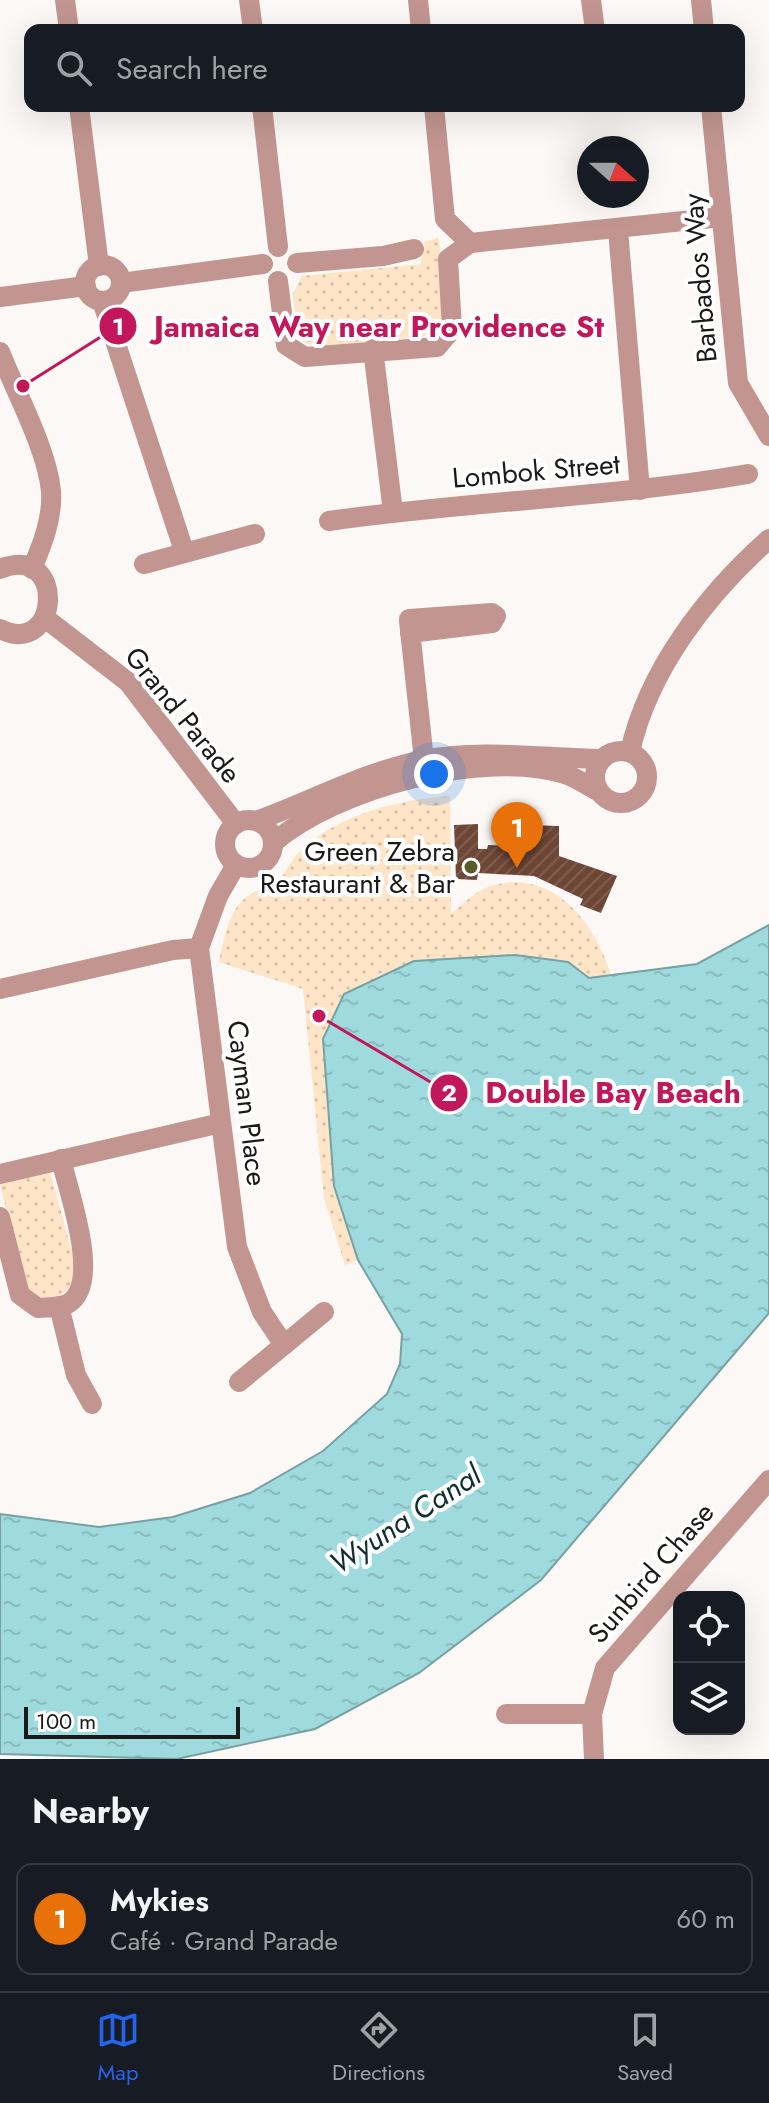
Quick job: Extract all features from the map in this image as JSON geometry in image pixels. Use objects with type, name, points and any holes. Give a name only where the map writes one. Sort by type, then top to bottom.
[{"type":"street","points":[[65,0],[68,24]]},
{"type":"street","points":[[249,0],[252,24]]},
{"type":"street","points":[[418,0],[420,24]]},
{"type":"street","points":[[591,0],[594,24]]},
{"type":"street","points":[[701,0],[703,24]]},
{"type":"street","points":[[80,112],[99,266]]},
{"type":"street","points":[[263,112],[278,247]]},
{"type":"street","points":[[435,112],[445,219],[470,243]]},
{"type":"street","name":"Barbados Way","points":[[712,112],[738,383],[769,436]]},
{"type":"street","points":[[278,281],[286,345],[305,357],[373,349],[437,347],[452,329],[448,259],[470,243],[722,217]]},
{"type":"street","points":[[618,230],[640,490]]},
{"type":"street","points":[[278,247],[291,250],[297,263],[291,277],[278,281],[267,275],[263,264],[267,253],[278,247]]},
{"type":"street","points":[[297,263],[383,256],[414,249]]},
{"type":"street","points":[[121,283],[263,264]]},
{"type":"street","points":[[121,283],[112,268],[99,266],[88,274],[86,286],[90,295],[102,301],[184,551]]},
{"type":"street","points":[[102,301],[116,296],[121,283]]},
{"type":"street","points":[[0,297],[86,286]]},
{"type":"street","points":[[373,349],[393,512]]},
{"type":"street","points":[[0,352],[44,464],[51,492],[48,525],[32,569]]},
{"type":"street","name":"Lombok Street","points":[[329,521],[393,512],[640,490],[748,474]]},
{"type":"street","points":[[144,564],[255,534]]},
{"type":"street","points":[[630,752],[637,721],[686,631],[747,559],[769,539]]},
{"type":"street","points":[[0,569],[21,565],[32,569],[41,576],[50,596],[45,618],[27,632],[1,634]]},
{"type":"street","name":"Grand Parade","points":[[45,618],[128,682],[246,823]]},
{"type":"street","points":[[409,620],[424,760]]},
{"type":"street","points":[[246,823],[268,829],[273,843],[270,856],[261,865],[249,868],[236,865],[225,845],[246,823],[366,776],[424,760],[525,754],[601,759],[614,751],[630,752],[644,763],[647,772],[644,790],[638,797],[622,803],[605,798],[566,774],[522,768],[424,775],[370,791],[298,821],[273,843]]},
{"type":"street","points":[[598,791],[595,775],[601,759]]},
{"type":"street","name":"Cayman Place","points":[[236,865],[218,896],[199,948],[237,1247],[262,1312],[284,1345]]},
{"type":"street","points":[[0,989],[173,950],[199,948]]},
{"type":"street","points":[[0,1174],[221,1123]]},
{"type":"street","points":[[0,1217],[20,1295],[38,1308],[70,1303],[84,1287],[85,1260],[61,1159]]},
{"type":"street","points":[[59,1306],[76,1375],[92,1404]]},
{"type":"street","points":[[239,1382],[324,1312]]},
{"type":"street","name":"Sunbird Chase","points":[[594,1759],[592,1714],[605,1668],[765,1492]]},
{"type":"street","points":[[506,1714],[592,1714]]},
{"type":"shaded area","points":[[439,238],[445,322],[436,335],[319,348],[301,341],[292,295],[302,276],[421,264],[425,241]]},
{"type":"shaded area","points":[[450,796],[451,914],[485,888],[513,882],[534,885],[552,892],[583,919],[595,937],[611,975],[589,978],[568,962],[515,955],[414,961],[344,994],[334,1186],[358,1260],[345,1265],[324,1198],[303,989],[219,962],[228,926],[241,901],[276,881],[298,853],[314,840],[331,828],[369,811]]},
{"type":"shaded area","points":[[50,1171],[79,1278],[61,1294],[42,1299],[26,1294],[0,1184]]},
{"type":"water","name":"Wyuna Canal","points":[[769,925],[769,1313],[541,1580],[419,1673],[315,1729],[177,1759],[0,1754],[0,1514],[99,1527],[173,1517],[250,1493],[323,1451],[387,1394],[400,1364],[402,1334],[358,1260],[334,1186],[323,1039],[344,994],[414,961],[515,955],[568,962],[589,978],[697,964]]},
{"type":"building","points":[[478,824],[478,849],[487,849],[488,845],[517,846],[517,851],[526,851],[527,825],[559,826],[559,856],[617,876],[601,913],[580,905],[583,899],[534,876],[478,873],[477,880],[456,879],[454,825]]},
{"type":"place","name":"Jamaica Way near Providence St","points":[[23,386]]},
{"type":"place","name":"Green Zebra Restaurant & Bar","points":[[471,867]]},
{"type":"place","name":"Mykies","points":[[517,868]]},
{"type":"place","name":"Double Bay Beach","points":[[319,1016]]}]
